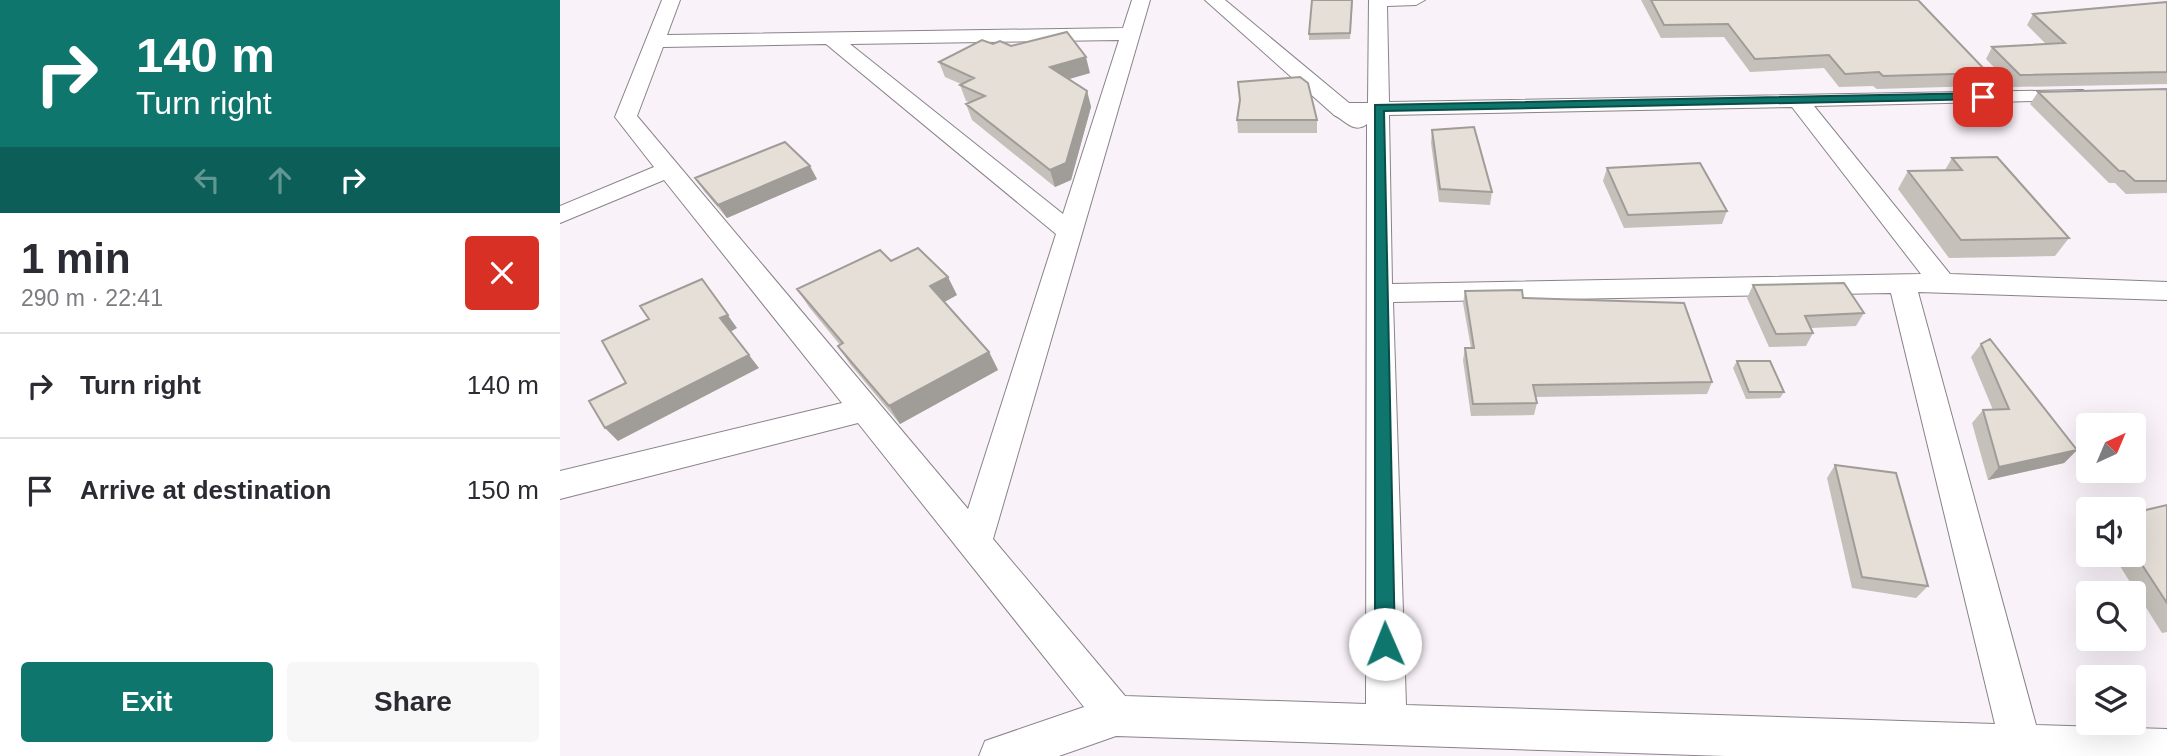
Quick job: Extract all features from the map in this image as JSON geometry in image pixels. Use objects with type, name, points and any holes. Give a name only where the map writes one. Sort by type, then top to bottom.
[{"type":"street","points":[[671,0],[626,117],[1116,716]]},
{"type":"street","points":[[974,543],[1142,0]]},
{"type":"street","points":[[1214,0],[1379,139]]},
{"type":"street","points":[[1386,725],[1379,293],[1378,0],[1416,0]]},
{"type":"street","points":[[656,41],[1130,34]]},
{"type":"street","points":[[830,38],[1070,232]]},
{"type":"street","points":[[1342,110],[2099,94]]},
{"type":"street","points":[[1800,102],[1942,283]]},
{"type":"street","points":[[560,215],[669,169]]},
{"type":"street","points":[[1379,293],[1942,283],[2167,291]]},
{"type":"street","points":[[1903,285],[2021,746]]},
{"type":"street","points":[[560,485],[865,409]]},
{"type":"street","points":[[1000,756],[1116,716],[1386,725],[1612,744],[2021,746],[2079,752],[2167,750]]},
{"type":"building","points":[[1312,0],[1352,0],[1350,33],[1309,34]]},
{"type":"building","points":[[1651,0],[1918,0],[1988,73],[1883,76],[1879,72],[1845,74],[1829,55],[1755,59],[1728,24],[1664,25]]},
{"type":"building","points":[[2167,2],[2167,72],[2020,75],[1992,47],[2065,43],[2033,14]]},
{"type":"building","points":[[1067,32],[1086,57],[1050,67],[1087,91],[1066,163],[1050,170],[966,104],[985,96],[960,85],[974,78],[939,62],[982,40],[993,44],[1000,41],[1011,46]]},
{"type":"building","points":[[1300,77],[1308,83],[1317,120],[1237,120],[1240,100],[1238,82]]},
{"type":"building","points":[[2167,89],[2167,181],[2135,181],[2124,171],[2119,171],[2038,92]]},
{"type":"building","points":[[1474,127],[1492,192],[1440,189],[1432,130]]},
{"type":"building","points":[[785,142],[810,166],[718,205],[695,178]]},
{"type":"building","points":[[1997,157],[2069,238],[1961,240],[1908,171],[1962,170],[1952,158]]},
{"type":"building","points":[[1700,163],[1727,211],[1628,215],[1607,168]]},
{"type":"building","points":[[918,248],[948,277],[930,286],[989,352],[889,406],[838,346],[843,343],[797,289],[880,250],[891,261]]},
{"type":"building","points":[[702,279],[728,315],[720,318],[749,355],[605,428],[589,401],[626,383],[602,341],[649,319],[640,306]]},
{"type":"building","points":[[1844,283],[1864,313],[1805,316],[1813,333],[1776,334],[1753,285]]},
{"type":"building","points":[[1522,290],[1523,298],[1684,303],[1712,382],[1533,385],[1537,403],[1473,404],[1465,348],[1474,348],[1465,291]]},
{"type":"building","points":[[1990,339],[2076,450],[1999,467],[1983,410],[2009,409],[1981,344]]},
{"type":"building","points":[[1737,361],[1770,361],[1784,392],[1749,392]]},
{"type":"building","points":[[1835,465],[1896,473],[1928,586],[1862,577]]},
{"type":"building","points":[[2167,505],[2167,603],[2143,567],[2146,567],[2146,510]]},
{"type":"route","points":[[1385,644],[1379,108],[1983,97]]}]
